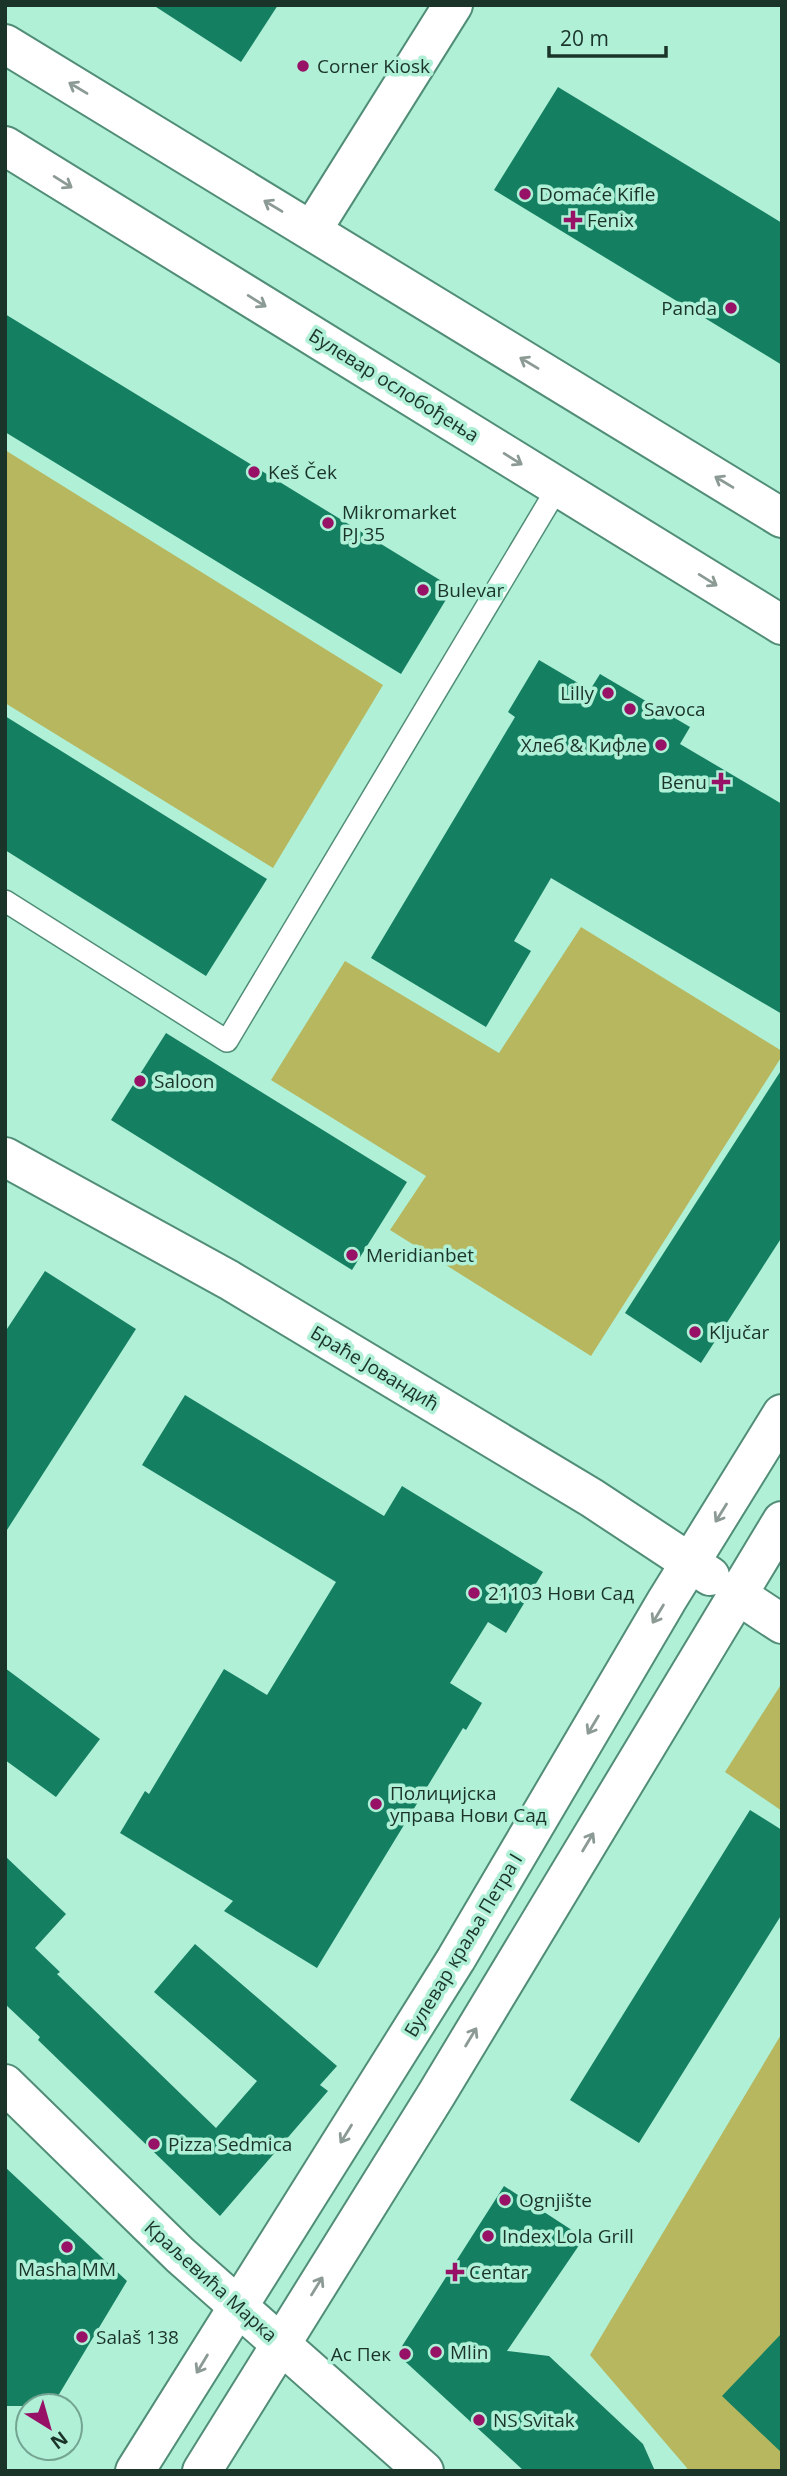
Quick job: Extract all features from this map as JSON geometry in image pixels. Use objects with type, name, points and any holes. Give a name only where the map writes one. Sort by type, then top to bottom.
[{"type":"street","points":[[312,230],[453,5]]},
{"type":"street","points":[[5,44],[782,518]]},
{"type":"street","name":"Булевар ослобођења","points":[[5,146],[782,625]]},
{"type":"street","name":"Браће Јовандић","points":[[5,1157],[229,1280],[546,1470],[782,1624]]},
{"type":"street","name":"Булевар краља Петра I","points":[[135,2471],[456,1959],[690,1563],[782,1414]]},
{"type":"street","points":[[202,2471],[436,2095],[735,1593],[782,1521]]},
{"type":"street","name":"Краљевића Марка","points":[[5,2084],[180,2255],[424,2471]]},
{"type":"lane","points":[[5,901],[227,1041],[558,487]]},
{"type":"shaded area","points":[[5,450],[383,685],[273,868],[5,703]]},
{"type":"shaded area","points":[[581,927],[782,1051],[782,1056],[591,1356],[390,1230],[426,1176],[271,1080],[345,961],[499,1053]]},
{"type":"shaded area","points":[[782,1683],[782,1811],[725,1772]]},
{"type":"shaded area","points":[[782,2033],[782,2471],[686,2471],[687,2468],[590,2355]]},
{"type":"building","points":[[153,5],[278,5],[241,62]]},
{"type":"building","points":[[558,87],[782,223],[782,365],[494,190]]},
{"type":"building","points":[[5,314],[453,588],[401,674],[5,432]]},
{"type":"building","points":[[539,660],[590,690],[600,674],[690,727],[680,744],[782,804],[782,1014],[551,878],[514,941],[531,951],[486,1027],[371,958],[515,717],[508,712]]},
{"type":"building","points":[[5,716],[267,879],[206,976],[5,850]]},
{"type":"building","points":[[166,1033],[407,1182],[352,1270],[111,1120]]},
{"type":"building","points":[[782,1069],[782,1237],[701,1363],[625,1313]]},
{"type":"building","points":[[45,1271],[136,1329],[5,1533],[5,1332]]},
{"type":"building","points":[[185,1395],[384,1516],[402,1486],[543,1572],[506,1633],[488,1622],[450,1683],[482,1703],[466,1730],[463,1728],[317,1968],[224,1911],[233,1901],[120,1833],[145,1791],[149,1794],[224,1669],[267,1695],[336,1582],[142,1465]]},
{"type":"building","points":[[5,1668],[100,1739],[56,1797],[5,1760]]},
{"type":"building","points":[[750,1810],[782,1830],[782,1914],[639,2143],[570,2100]]},
{"type":"building","points":[[5,1856],[66,1914],[35,1948],[60,1972],[57,1974],[216,2128],[257,2081],[154,1992],[195,1944],[337,2066],[320,2085],[328,2091],[220,2216],[38,2040],[40,2037],[5,2004]]},
{"type":"building","points":[[5,2167],[127,2281],[60,2392],[14,2392],[14,2406],[5,2406]]},
{"type":"building","points":[[504,2186],[584,2238],[507,2351],[549,2356],[643,2444],[655,2471],[524,2471],[397,2354]]},
{"type":"building","points":[[782,2333],[782,2453],[722,2396]]},
{"type":"place","name":"Corner Kiosk","points":[[303,66]]},
{"type":"place","name":"Domaće Kifle","points":[[525,194]]},
{"type":"place","name":"Fenix","points":[[573,220]]},
{"type":"place","name":"Panda","points":[[731,308]]},
{"type":"place","name":"Keš Ček","points":[[254,472]]},
{"type":"place","name":"Mikromarket PJ 35","points":[[328,523]]},
{"type":"place","name":"Bulevar","points":[[423,590]]},
{"type":"place","name":"Lilly","points":[[608,693]]},
{"type":"place","name":"Savoca","points":[[630,709]]},
{"type":"place","name":"Хлеб & Кифле","points":[[661,745]]},
{"type":"place","name":"Benu","points":[[721,782]]},
{"type":"place","name":"Saloon","points":[[140,1081]]},
{"type":"place","name":"Meridianbet","points":[[352,1255]]},
{"type":"place","name":"Ključar","points":[[695,1332]]},
{"type":"place","name":"21103 Нови Сад","points":[[474,1593]]},
{"type":"place","name":"Полицијска управа Нови Сад","points":[[376,1804]]},
{"type":"place","name":"Pizza Sedmica","points":[[154,2144]]},
{"type":"place","name":"Ognjište","points":[[505,2200]]},
{"type":"place","name":"Index Lola Grill","points":[[488,2236]]},
{"type":"place","name":"Masha MM","points":[[67,2247]]},
{"type":"place","name":"Centar","points":[[455,2272]]},
{"type":"place","name":"Salaš 138","points":[[82,2337]]},
{"type":"place","name":"Mlin","points":[[436,2352]]},
{"type":"place","name":"Ас Пек","points":[[405,2354]]},
{"type":"place","name":"NS Svitak","points":[[479,2420]]}]
